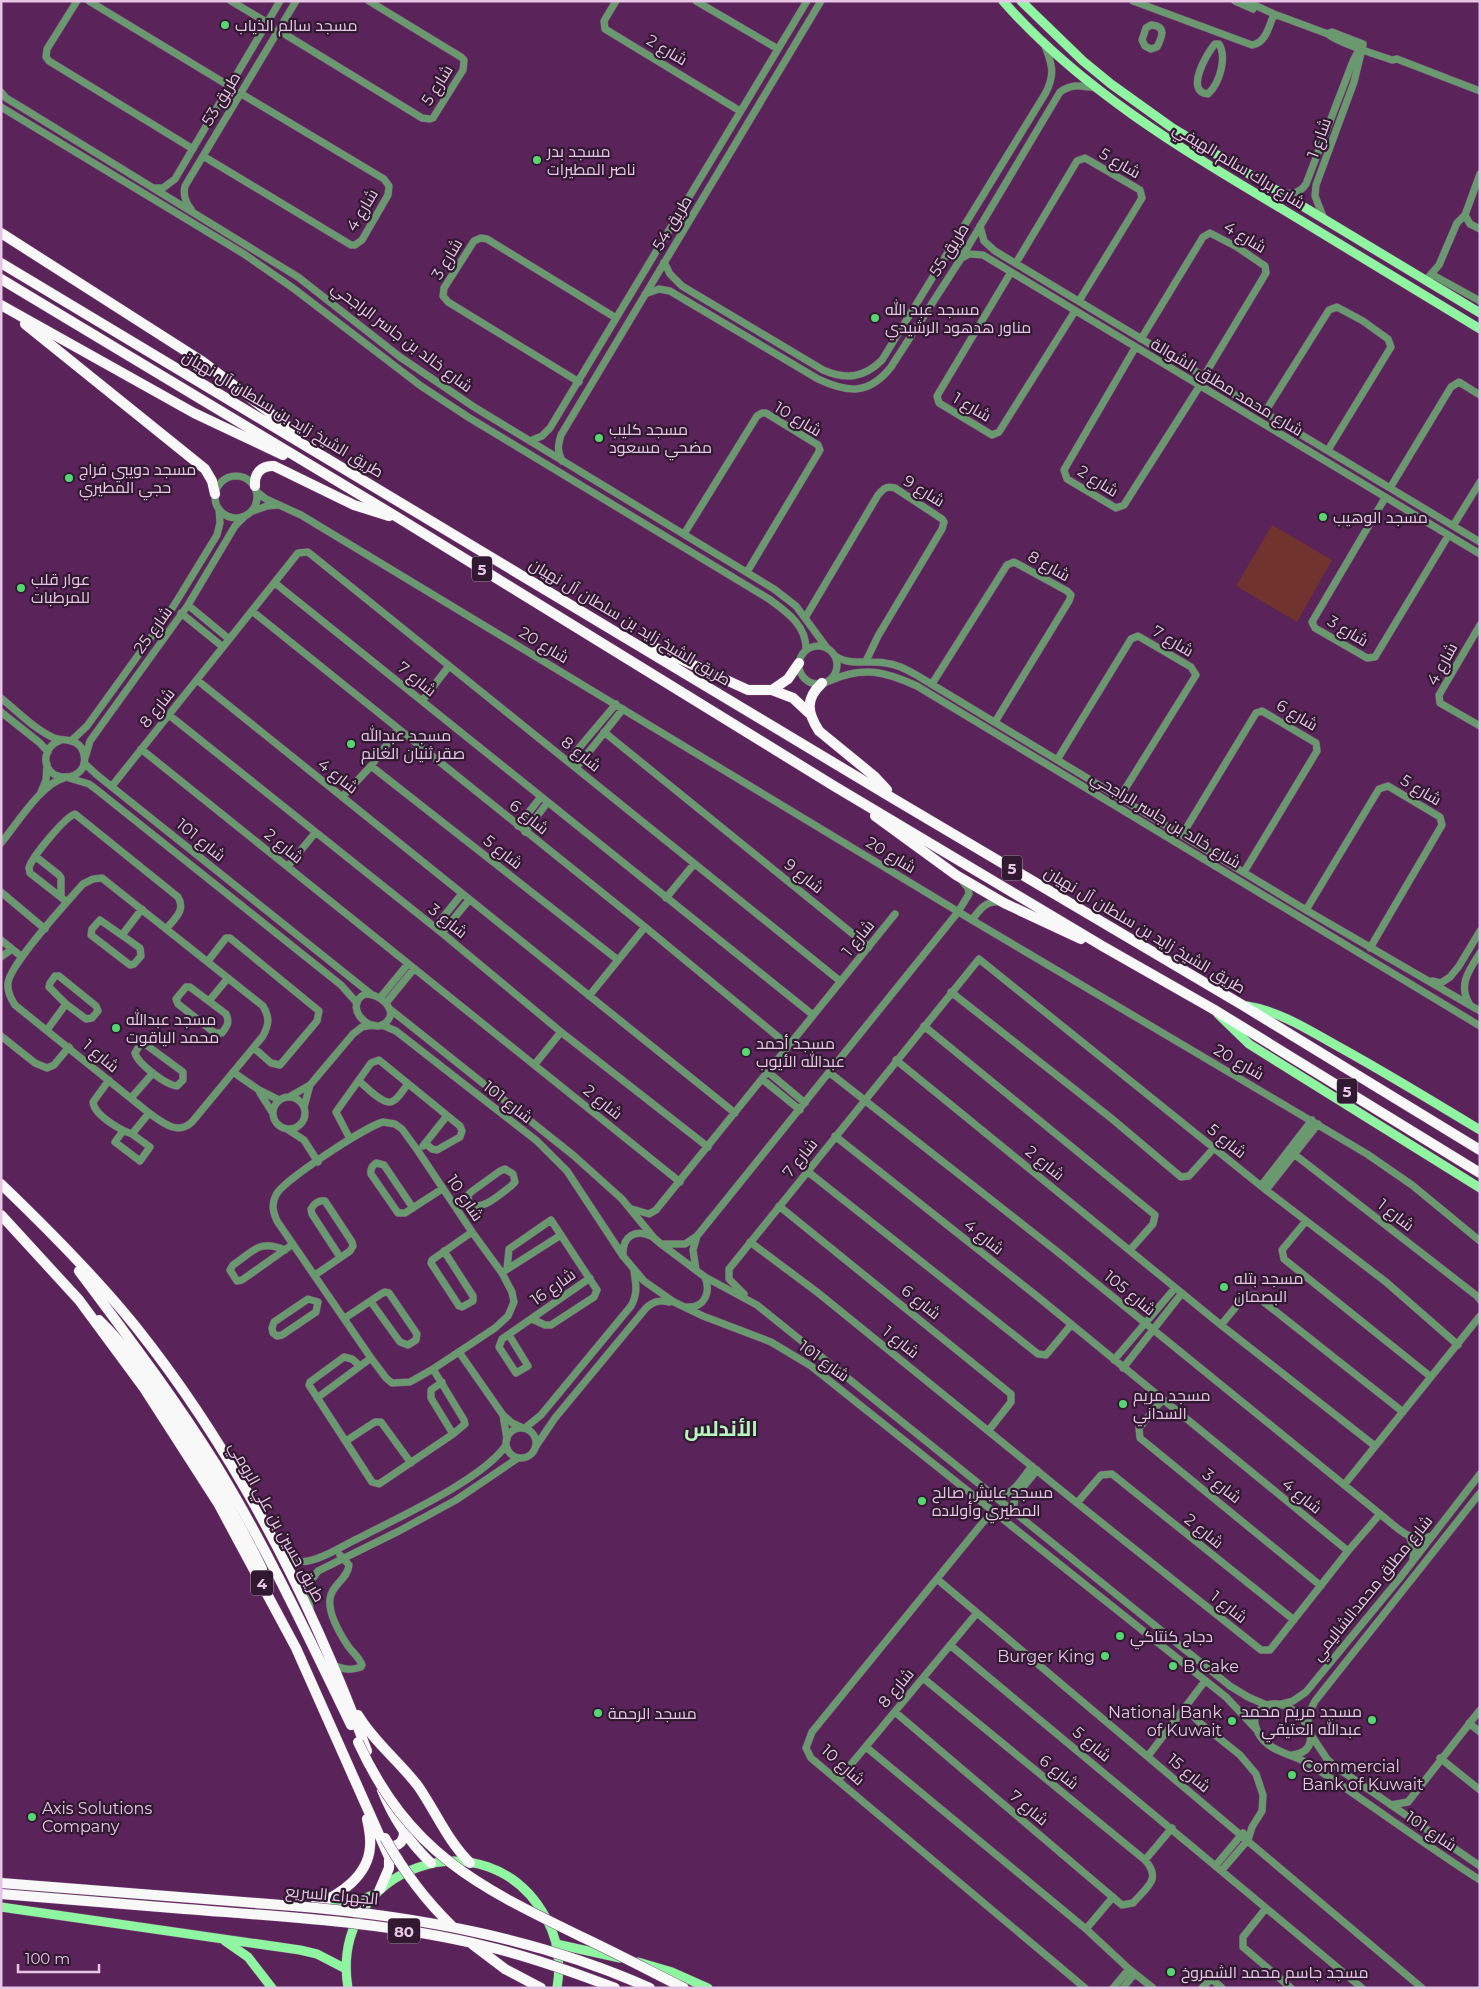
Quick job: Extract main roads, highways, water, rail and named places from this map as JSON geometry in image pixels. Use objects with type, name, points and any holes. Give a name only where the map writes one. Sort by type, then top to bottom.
[{"type":"highway","points":[[1,233],[203,362],[333,461]]},
{"type":"highway","name":"طريق الشيخ زايد بن سلطان آل نهيان","points":[[1,263],[894,799],[1244,1006],[1480,1150]]},
{"type":"highway","name":"طريق الشيخ زايد بن سلطان آل نهيان","points":[[1,280],[397,517],[834,786],[1104,947],[1214,1008],[1480,1172]]},
{"type":"highway","points":[[1,305],[194,413],[326,474]]},
{"type":"highway","points":[[1,305],[205,469],[212,481],[215,494]]},
{"type":"highway","points":[[256,489],[255,477],[259,471],[264,467],[274,466],[360,508],[397,517]]},
{"type":"highway","points":[[613,629],[748,690],[772,690],[793,698],[810,713],[819,731],[874,776],[894,799]]},
{"type":"highway","points":[[772,690],[788,679],[799,663]]},
{"type":"highway","points":[[810,713],[811,698],[825,682]]},
{"type":"highway","points":[[834,786],[956,874],[1004,903],[1069,935],[1104,947]]},
{"type":"highway","name":"طريق حسين بن علي الرومي","points":[[1,1184],[48,1230],[109,1295],[166,1367],[232,1467],[314,1619],[346,1695],[385,1798],[404,1832],[415,1847],[431,1863]]},
{"type":"highway","name":"4","points":[[1,1215],[79,1300],[168,1423],[243,1547],[296,1648],[365,1806],[383,1840],[390,1864],[377,1892]]},
{"type":"highway","points":[[48,1230],[169,1392],[215,1464],[265,1551],[378,1781],[403,1818],[448,1862],[478,1884],[525,1910],[684,1988]]},
{"type":"highway","points":[[79,1300],[110,1330],[149,1381],[198,1454],[251,1546],[299,1646],[385,1845],[394,1846],[402,1841],[404,1832]]},
{"type":"highway","points":[[346,1695],[364,1725],[419,1788],[450,1839],[470,1862]]},
{"type":"highway","points":[[315,1905],[340,1893],[365,1865],[370,1846],[365,1806]]},
{"type":"highway","points":[[383,1840],[422,1893],[454,1928],[499,1964],[540,1988]]},
{"type":"highway","name":"الجهراء السريع","points":[[1,1883],[341,1910],[394,1916],[462,1929],[530,1946],[588,1964],[650,1988]]},
{"type":"highway","name":"الجهراء السريع","points":[[1,1894],[370,1926],[486,1946],[546,1963],[615,1988]]},
{"type":"main road","name":"شارع براك سالم الهيفي","points":[[1004,1],[1044,43],[1097,88],[1159,134],[1480,329]]},
{"type":"main road","name":"شارع براك سالم الهيفي","points":[[1020,1],[1063,44],[1111,84],[1171,127],[1324,219],[1428,277],[1462,303],[1480,313]]},
{"type":"main road","points":[[1211,166],[1215,161],[1215,154]]},
{"type":"main road","points":[[1221,173],[1221,166],[1228,162]]},
{"type":"main road","points":[[1417,290],[1423,286],[1428,277]]},
{"type":"main road","points":[[1456,314],[1455,306],[1462,303]]},
{"type":"main road","name":"طريق الشيخ زايد بن سلطان آل نهيان","points":[[1244,1006],[1266,1011],[1319,1035],[1387,1073],[1480,1130]]},
{"type":"main road","name":"طريق الشيخ زايد بن سلطان آل نهيان","points":[[1214,1008],[1249,1044],[1480,1188]]},
{"type":"main road","points":[[348,1988],[346,1956],[352,1930],[362,1911],[377,1892],[406,1871],[431,1863],[456,1861],[470,1862],[498,1872],[527,1892],[542,1910],[556,1944],[559,1969],[557,1988]]},
{"type":"main road","name":"الجهراء السريع","points":[[1,1878],[315,1905],[342,1905],[377,1892]]},
{"type":"main road","points":[[1,1907],[220,1938],[317,1954],[346,1969]]},
{"type":"main road","points":[[220,1938],[248,1957],[272,1988]]},
{"type":"main road","points":[[556,1944],[654,1966],[708,1988]]},
{"type":"place","name":"مسجد سالم الذياب","points":[[225,25]]},
{"type":"place","name":"مسجد بدر ناصر المطيرات","points":[[537,160]]},
{"type":"place","name":"مسجد عبد الله مناور هدهود الرشيدي","points":[[875,318]]},
{"type":"place","name":"مسجد كليب مضحي مسعود","points":[[599,438]]},
{"type":"place","name":"مسجد دويبي فراج حجي المطيري","points":[[69,478]]},
{"type":"place","name":"مسجد الوهيب","points":[[1323,517]]},
{"type":"place","name":"عوار قلب للمرطبات","points":[[21,588]]},
{"type":"place","name":"مسجد عبدالله صقر ثنيان الغانم","points":[[351,744]]},
{"type":"place","name":"مسجد عبدالله محمد الياقوت","points":[[116,1028]]},
{"type":"place","name":"مسجد أحمد عبدالله الأيوب","points":[[746,1052]]},
{"type":"place","name":"مسجد بتله البصمان","points":[[1224,1287]]},
{"type":"place","name":"مسجد مريم السداني","points":[[1123,1404]]},
{"type":"place","name":"مسجد عايش صالح المطيري وأولاده","points":[[922,1501]]},
{"type":"place","name":"دجاج كنتاكي","points":[[1120,1636]]},
{"type":"place","name":"Burger King","points":[[1105,1656]]},
{"type":"place","name":"B Cake","points":[[1173,1666]]},
{"type":"place","name":"مسجد الرحمة","points":[[598,1713]]},
{"type":"place","name":"مسجد مريم محمد عبدالله العتيقي","points":[[1372,1720]]},
{"type":"place","name":"National Bank of Kuwait","points":[[1232,1721]]},
{"type":"place","name":"Commercial Bank of Kuwait","points":[[1292,1775]]},
{"type":"place","name":"Axis Solutions Company","points":[[32,1817]]},
{"type":"place","name":"مسجد جاسم محمد الشمروخ","points":[[1171,1972]]},
{"type":"district","name":"الأندلس","points":[[721,1428]]}]
